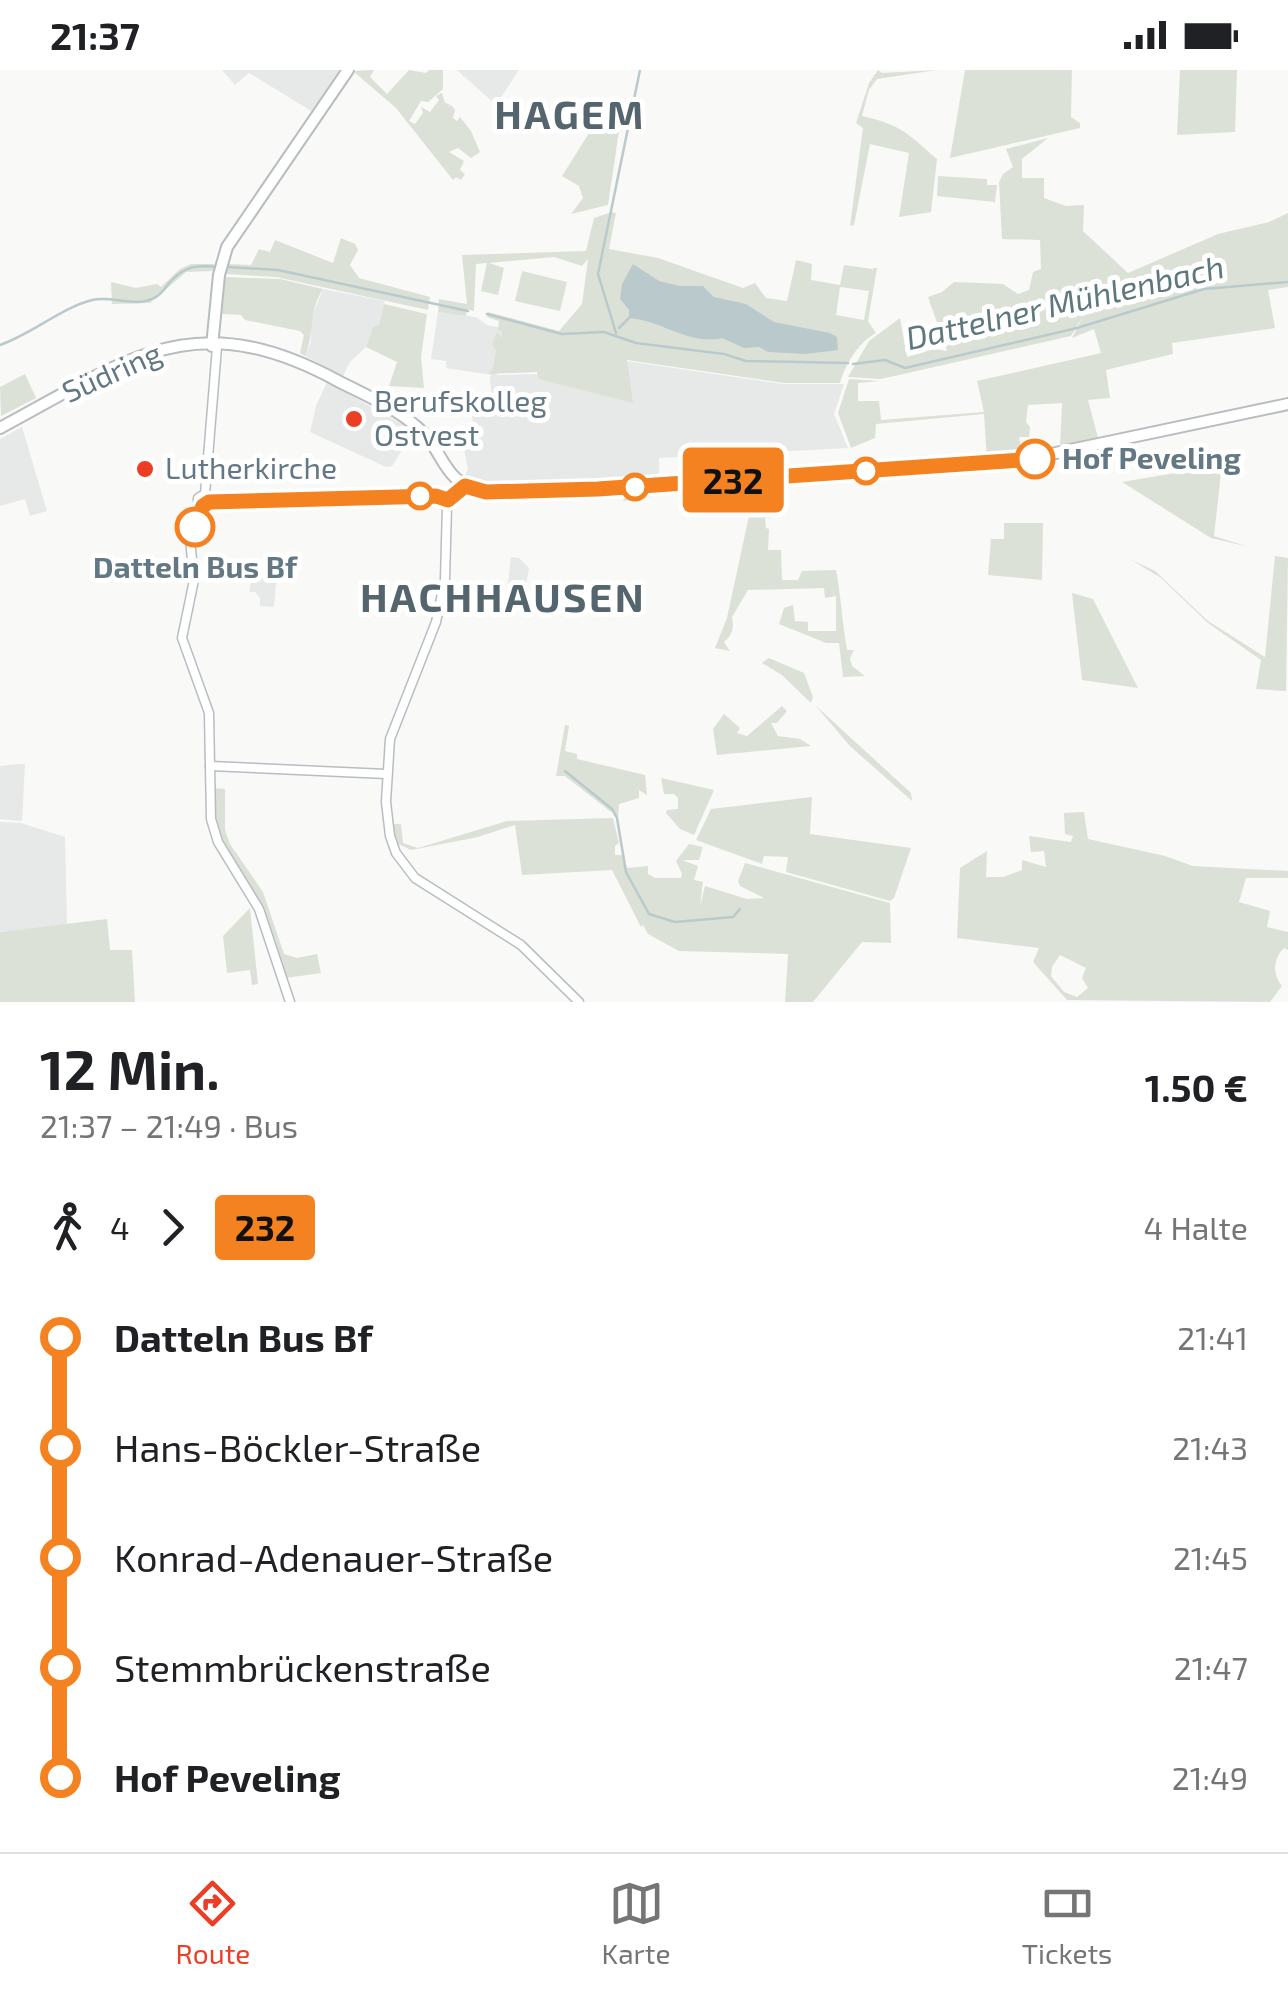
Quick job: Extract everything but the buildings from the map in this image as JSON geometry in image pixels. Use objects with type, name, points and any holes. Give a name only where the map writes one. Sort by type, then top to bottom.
[{"type":"main road","points":[[214,345],[213,326],[226,247],[348,70]]},
{"type":"main road","points":[[214,345],[217,298]]},
{"type":"main road","points":[[186,344],[204,337],[213,326]]},
{"type":"main road","name":"Südring","points":[[0,431],[122,363],[156,350],[186,344],[255,346],[290,357],[412,423],[424,434],[449,473],[463,485]]},
{"type":"main road","name":"Südring","points":[[0,431],[140,361],[170,351],[214,345]]},
{"type":"main road","points":[[463,485],[486,492],[598,489],[1018,462],[1288,404]]},
{"type":"street","points":[[214,345],[204,502],[190,538],[194,580],[182,638],[210,712],[214,832],[259,909],[290,1002]]},
{"type":"street","points":[[463,485],[448,500],[444,592],[427,647],[392,731],[386,786],[390,836],[405,867],[426,888],[522,945],[579,1002]]},
{"type":"street","points":[[204,502],[436,496],[448,500]]},
{"type":"street","points":[[210,766],[387,770]]},
{"type":"street","points":[[368,772],[386,786]]},
{"type":"shaded area","points":[[222,70],[343,70],[313,112],[249,73],[235,85]]},
{"type":"shaded area","points":[[374,70],[370,77],[387,94],[409,70],[443,70],[443,89],[428,102],[421,101],[409,121],[415,124],[423,113],[421,107],[430,112],[439,100],[436,96],[442,93],[445,103],[450,104],[447,107],[451,105],[455,110],[453,118],[457,121],[460,117],[480,152],[471,158],[458,148],[449,152],[464,161],[460,170],[465,174],[461,180],[453,180],[396,108],[353,71]]},
{"type":"shaded area","points":[[457,70],[519,70],[496,105]]},
{"type":"shaded area","points":[[878,70],[937,70],[877,79],[869,90],[862,116],[903,131],[937,159],[931,212],[899,217],[909,153],[870,144],[854,225],[850,226],[863,128],[856,123],[869,83]]},
{"type":"shaded area","points":[[965,70],[1072,70],[1071,117],[1080,123],[1080,128],[950,158]]},
{"type":"shaded area","points":[[1180,70],[1237,70],[1235,132],[1177,135]]},
{"type":"shaded area","points":[[591,130],[619,131],[608,205],[571,214],[583,198],[579,186],[562,176]]},
{"type":"shaded area","points":[[1048,138],[1022,159],[1022,178],[1044,178],[1044,198],[1066,206],[1084,205],[1083,231],[1128,273],[1218,234],[1269,222],[1288,213],[1288,287],[1268,290],[1275,328],[1172,343],[1173,354],[1106,370],[1110,398],[1088,400],[1098,438],[1060,448],[1062,403],[1028,405],[1029,437],[1019,437],[1022,454],[1029,457],[987,461],[984,414],[876,424],[875,438],[851,448],[838,413],[849,379],[880,381],[858,383],[858,401],[879,401],[881,420],[984,412],[977,381],[1101,353],[1094,329],[1072,338],[1083,316],[1071,336],[880,379],[848,377],[869,341],[900,318],[907,357],[934,349],[947,351],[928,297],[954,282],[1003,284],[1018,294],[1029,290],[1033,272],[1041,269],[1040,240],[1002,239],[999,182],[1013,167],[1006,149]]},
{"type":"shaded area","points":[[938,176],[987,179],[987,185],[997,185],[995,202],[937,196]]},
{"type":"shaded area","points":[[616,213],[609,249],[658,258],[743,288],[755,283],[766,298],[787,301],[796,260],[812,264],[811,280],[840,285],[844,265],[872,272],[877,268],[868,321],[876,333],[854,354],[840,383],[784,383],[627,360],[633,403],[538,379],[537,372],[488,374],[496,350],[492,344],[497,332],[502,338],[502,332],[498,330],[499,321],[487,317],[488,312],[559,331],[582,304],[588,259],[582,266],[554,257],[489,263],[504,268],[498,295],[481,291],[487,263],[476,264],[474,311],[467,309],[466,316],[438,312],[439,299],[467,304],[462,255],[586,251],[594,218]],"holes":[[[840,287],[869,291],[864,320],[836,315]]]},
{"type":"shaded area","points":[[341,238],[355,244],[358,250],[350,265],[359,278],[430,297],[428,310],[276,277],[225,274],[227,264],[251,265],[259,249],[270,252],[275,240],[333,263]]},
{"type":"shaded area","points":[[191,264],[214,264],[213,271],[186,272],[150,303],[112,304],[111,282],[136,288],[157,284],[161,287]]},
{"type":"shaded area","points":[[633,264],[659,281],[703,286],[714,297],[746,304],[774,322],[830,333],[837,337],[838,350],[806,354],[768,352],[759,347],[744,348],[722,338],[699,339],[629,318],[629,310],[620,299],[622,284]]},
{"type":"shaded area","points":[[522,271],[567,282],[560,311],[515,301]]},
{"type":"shaded area","points":[[225,277],[280,279],[323,289],[315,306],[305,356],[300,353],[304,335],[300,331],[245,320],[241,315],[221,314]]},
{"type":"shaded area","points":[[323,289],[385,301],[379,325],[373,328],[366,347],[350,362],[343,376],[305,356],[311,342],[310,322]]},
{"type":"shaded area","points":[[384,304],[427,314],[421,357],[424,388],[389,386],[397,362],[366,347],[373,327],[379,325]]},
{"type":"shaded area","points":[[438,312],[476,317],[487,325],[503,328],[497,375],[537,374],[539,379],[559,384],[626,361],[783,384],[844,384],[834,414],[848,448],[659,458],[659,480],[479,484],[464,477],[468,469],[461,435],[474,432],[471,407],[492,403],[492,375],[446,368],[446,361],[431,359]]},
{"type":"shaded area","points":[[25,374],[36,398],[1,416],[0,387]]},
{"type":"shaded area","name":"Berufskolleg Ostvest","points":[[327,382],[414,431],[392,466],[386,467],[310,432]]},
{"type":"shaded area","points":[[22,427],[47,511],[30,516],[25,499],[0,506],[0,439]]},
{"type":"shaded area","points":[[1193,455],[1223,455],[1214,536],[1249,547],[1211,538],[1122,482],[1193,470]]},
{"type":"shaded area","points":[[772,483],[773,497],[767,498],[770,518],[765,518],[768,550],[781,550],[782,580],[798,580],[802,571],[836,570],[847,650],[854,650],[852,666],[865,676],[843,677],[839,643],[826,643],[779,624],[784,608],[793,605],[795,621],[808,622],[808,631],[836,631],[836,596],[825,598],[824,588],[748,590],[732,617],[732,631],[724,642],[730,651],[715,648],[727,618],[750,511],[742,496],[698,489],[623,501],[627,492]]},
{"type":"shaded area","points":[[1004,523],[1043,523],[1042,580],[988,575],[991,539],[1004,539]]},
{"type":"shaded area","points":[[1275,556],[1288,558],[1286,691],[1256,689],[1261,660],[1208,623],[1161,578],[1130,559],[1155,571],[1208,621],[1265,657]]},
{"type":"shaded area","points":[[511,557],[519,558],[529,568],[522,605],[506,602]]},
{"type":"shaded area","points":[[253,572],[277,572],[274,607],[260,606],[260,598],[249,592]]},
{"type":"shaded area","points":[[1072,593],[1093,599],[1138,688],[1082,680]]},
{"type":"shaded area","points":[[769,658],[804,673],[813,697],[811,703],[782,675],[762,663]]},
{"type":"shaded area","points":[[815,705],[911,793],[912,801],[850,746]]},
{"type":"shaded area","points":[[782,706],[787,711],[777,723],[771,723],[778,736],[800,739],[811,746],[717,755],[713,729],[724,714],[740,728],[737,733],[747,736]]},
{"type":"shaded area","points":[[565,725],[569,726],[565,751],[577,754],[577,759],[645,775],[647,795],[639,790],[639,798],[619,804],[618,819],[613,809],[611,812],[565,776],[556,776]]},
{"type":"shaded area","points":[[25,764],[22,821],[0,819],[0,766]]},
{"type":"shaded area","points":[[661,778],[714,790],[694,835],[680,829],[666,813],[678,809],[678,798],[664,794]]},
{"type":"shaded area","points":[[214,788],[225,789],[225,830],[230,844],[263,892],[284,954],[297,958],[317,954],[321,973],[286,978],[261,906],[220,835]]},
{"type":"shaded area","points":[[812,797],[810,834],[911,848],[894,898],[890,901],[786,872],[788,857],[764,856],[762,864],[696,840],[711,809]]},
{"type":"shaded area","points":[[1084,812],[1088,839],[1193,866],[1288,871],[1288,878],[1246,878],[1239,902],[1270,911],[1267,927],[1288,932],[1288,950],[1280,952],[1275,967],[1282,986],[1270,1002],[1067,1000],[1033,962],[1039,948],[957,938],[960,868],[987,851],[986,877],[1003,877],[1022,870],[1022,860],[1046,867],[1044,851],[1031,852],[1029,836],[1071,842],[1073,836],[1065,834],[1064,813]],"holes":[[[1060,955],[1086,968],[1082,978],[1088,988],[1077,997],[1064,992],[1051,976]]]},
{"type":"shaded area","points":[[613,818],[619,843],[615,855],[623,855],[627,868],[648,866],[648,874],[655,878],[681,878],[676,861],[689,844],[703,847],[699,860],[682,860],[698,866],[694,880],[703,882],[700,906],[705,886],[747,899],[764,898],[740,886],[738,881],[745,863],[890,903],[891,943],[862,942],[813,1002],[785,1002],[788,954],[679,951],[641,927],[612,870],[522,875],[515,825],[478,837],[411,850],[396,843],[391,824],[401,824],[403,843],[418,848],[507,821]]},
{"type":"shaded area","points":[[0,822],[21,823],[65,837],[67,925],[0,932]]},
{"type":"shaded area","points":[[250,908],[258,984],[252,985],[250,970],[227,973],[223,936]]},
{"type":"shaded area","points":[[107,919],[110,950],[132,950],[135,1002],[0,1002],[0,932]]},
{"type":"waterway","points":[[616,333],[598,274],[640,70]]},
{"type":"waterway","points":[[0,345],[80,304],[100,299],[146,301],[159,295],[187,269],[220,267]]},
{"type":"waterway","name":"Dattelner Mühlenbach","points":[[228,267],[278,270],[468,311]]},
{"type":"waterway","name":"Dattelner Mühlenbach","points":[[853,364],[885,360],[905,368],[1077,328],[1204,289],[1288,282]]},
{"type":"waterway","name":"Dattelner Mühlenbach","points":[[487,314],[562,334],[604,332],[636,343],[724,354],[746,361],[848,363]]},
{"type":"waterway","points":[[619,328],[629,318]]},
{"type":"waterway","points":[[565,771],[612,809],[626,872],[649,914],[675,922],[733,917],[740,909]]},
{"type":"bus line","name":"232","points":[[195,527],[203,506],[209,502],[436,496],[448,500],[465,486],[486,492],[598,489],[1035,459]]},
{"type":"place","name":"Berufskolleg Ostvest","points":[[354,419]]},
{"type":"place","name":"Hof Peveling","points":[[1035,459]]},
{"type":"place","name":"Lutherkirche","points":[[145,469]]},
{"type":"place","name":"Datteln Bus Bf","points":[[195,527]]},
{"type":"district","name":"HAGEM","points":[[570,115]]},
{"type":"district","name":"HACHHAUSEN","points":[[503,598]]}]
